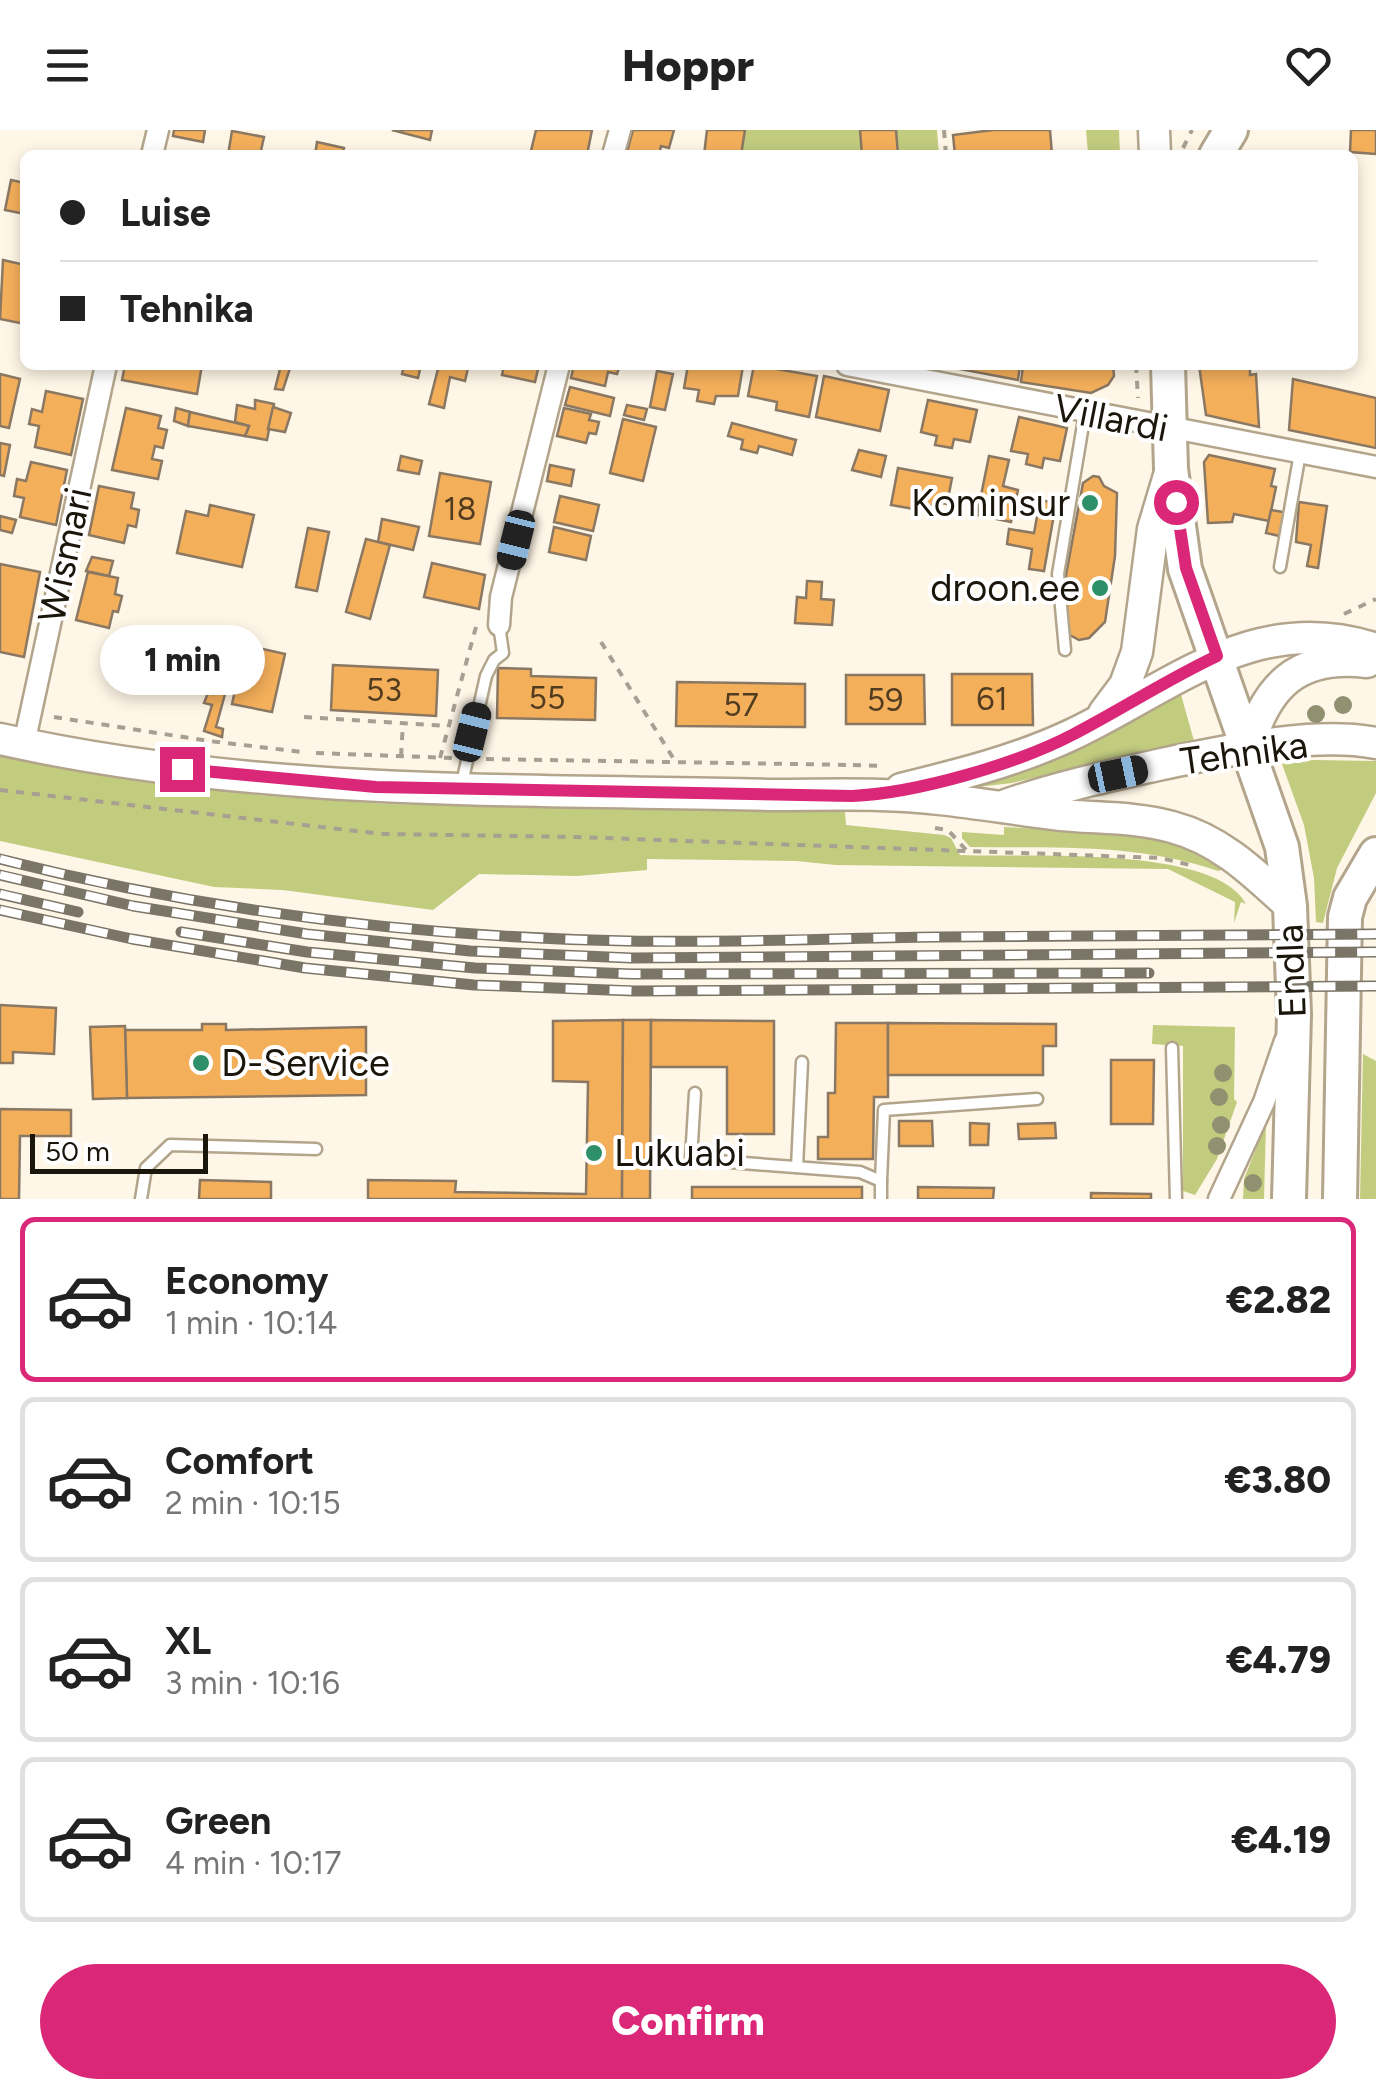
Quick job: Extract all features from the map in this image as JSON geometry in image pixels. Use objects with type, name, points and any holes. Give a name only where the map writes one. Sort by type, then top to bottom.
[{"type":"main road","name":"Endla","points":[[1168,370],[1170,469],[1186,568],[1282,847],[1290,906],[1294,1015],[1289,1199]]},
{"type":"main road","points":[[1100,719],[1132,670],[1152,529],[1170,469]]},
{"type":"main road","name":"Tehnika","points":[[879,795],[984,769],[1060,740],[1217,656],[1262,644],[1307,639],[1356,642],[1376,649]]},
{"type":"main road","points":[[1248,749],[1258,714],[1280,683],[1296,672],[1328,660],[1376,663]]},
{"type":"main road","name":"Tehnika","points":[[12,741],[145,765],[292,781],[461,789],[879,795],[1003,806],[1055,787],[1248,749],[1291,742],[1376,742]]},
{"type":"main road","points":[[1003,806],[1054,814],[1138,819],[1176,827],[1216,844],[1290,906]]},
{"type":"main road","name":"Endla","points":[[1340,1199],[1345,917],[1363,889],[1376,854]]},
{"type":"main road","points":[[1294,1015],[1310,1088],[1310,1199]]},
{"type":"street","name":"Wismari","points":[[12,741],[31,714],[105,370]]},
{"type":"street","points":[[498,625],[558,370]]},
{"type":"street","name":"Villardi","points":[[872,370],[1376,467]]},
{"type":"street","points":[[1219,1199],[1264,1102],[1294,1015]]},
{"type":"lane","points":[[1066,650],[1058,574],[1085,413]]},
{"type":"lane","points":[[1280,567],[1300,453]]},
{"type":"lane","points":[[461,789],[486,676],[494,660],[503,653],[498,625]]},
{"type":"lane","points":[[1172,1048],[1176,1199]]},
{"type":"lane","points":[[797,1167],[802,1062]]},
{"type":"lane","points":[[695,1093],[691,1159],[860,1172],[882,1182]]},
{"type":"lane","points":[[881,1199],[884,1110],[1037,1099]]},
{"type":"lane","points":[[141,1199],[146,1168],[170,1146],[316,1149]]},
{"type":"path","points":[[440,758],[479,620],[502,597]]},
{"type":"path","points":[[1341,615],[1376,599]]},
{"type":"path","points":[[601,642],[676,762]]},
{"type":"path","points":[[31,714],[227,744],[308,752],[853,765]]},
{"type":"path","points":[[304,718],[448,726]]},
{"type":"path","points":[[401,756],[404,724]]},
{"type":"path","points":[[0,790],[382,834],[577,837],[1160,858],[1203,869]]},
{"type":"path","points":[[928,827],[948,830],[966,850]]},
{"type":"green space","points":[[745,130],[937,130],[939,150],[742,150]]},
{"type":"green space","points":[[1086,130],[1119,130],[1120,150],[1088,150]]},
{"type":"green space","points":[[1180,691],[1194,741],[1012,783],[961,789]]},
{"type":"green space","points":[[0,756],[256,795],[386,804],[845,812],[846,825],[944,835],[951,838],[960,855],[1115,858],[1197,871],[1227,885],[1246,904],[1241,902],[1234,923],[1235,902],[1168,869],[836,865],[796,861],[647,859],[647,870],[577,876],[479,874],[433,910],[283,890],[214,887],[0,841]]},
{"type":"green space","points":[[1313,760],[1376,761],[1376,793],[1337,868],[1323,923],[1316,922],[1314,878],[1304,825],[1282,764]]},
{"type":"green space","points":[[1004,827],[1157,835],[1224,869],[1218,871],[1127,851],[970,847],[962,838],[962,832],[1004,835]]},
{"type":"green space","points":[[1153,1025],[1235,1027],[1237,1102],[1217,1159],[1195,1195],[1183,1191],[1183,1046],[1152,1044]]},
{"type":"green space","points":[[1363,1054],[1376,1061],[1376,1199],[1360,1199]]},
{"type":"green space","points":[[1266,1123],[1264,1199],[1243,1199],[1244,1179]]},
{"type":"building","points":[[174,130],[205,130],[203,142],[173,136]]},
{"type":"building","points":[[392,130],[432,130],[430,140]]},
{"type":"building","points":[[536,130],[592,130],[588,150],[531,150]]},
{"type":"building","points":[[633,130],[674,130],[669,148],[628,150]]},
{"type":"building","points":[[707,130],[745,130],[742,150],[705,150]]},
{"type":"building","points":[[860,130],[896,130],[898,150],[862,150]]},
{"type":"building","points":[[1050,130],[1052,150],[954,150],[953,135]]},
{"type":"building","points":[[1351,130],[1376,130],[1376,154],[1350,150]]},
{"type":"building","points":[[232,131],[264,137],[261,150],[229,150]]},
{"type":"building","points":[[317,142],[344,148],[343,150],[316,150]]},
{"type":"building","points":[[11,180],[20,182],[20,213],[5,210]]},
{"type":"building","points":[[3,260],[20,264],[20,323],[0,319]]},
{"type":"building","points":[[124,370],[201,370],[197,394],[122,380]]},
{"type":"building","points":[[280,370],[289,370],[283,390],[275,389]]},
{"type":"building","points":[[403,370],[420,370],[418,378],[402,374]]},
{"type":"building","points":[[438,370],[468,370],[465,381],[450,377],[444,408],[429,404]]},
{"type":"building","points":[[503,370],[538,370],[535,382],[502,375]]},
{"type":"building","points":[[573,370],[618,370],[617,374],[608,372],[605,386],[571,378]]},
{"type":"building","points":[[687,370],[742,370],[738,396],[716,396],[714,404],[697,401],[699,390],[684,388]]},
{"type":"building","points":[[753,370],[817,376],[809,417],[776,410],[777,402],[748,396]]},
{"type":"building","points":[[965,370],[1019,370],[1018,380]]},
{"type":"building","points":[[1022,370],[1113,370],[1108,385],[1091,393],[1021,382]]},
{"type":"building","points":[[1200,370],[1250,370],[1250,375],[1256,374],[1259,427],[1206,415]]},
{"type":"building","points":[[657,371],[673,374],[665,410],[650,407]]},
{"type":"building","points":[[0,374],[20,379],[9,428],[0,426]]},
{"type":"building","points":[[824,376],[889,390],[880,431],[816,417]]},
{"type":"building","points":[[1293,379],[1376,398],[1376,448],[1289,430]]},
{"type":"building","points":[[570,387],[614,398],[610,416],[565,405]]},
{"type":"building","points":[[46,391],[83,399],[71,455],[35,447],[39,426],[29,424],[32,409],[42,412]]},
{"type":"building","points":[[255,400],[274,404],[267,440],[245,436],[249,426],[235,422],[237,405],[255,409]]},
{"type":"building","points":[[928,400],[977,410],[970,442],[954,439],[952,448],[935,445],[937,436],[921,432]]},
{"type":"building","points":[[627,405],[647,409],[644,420],[624,415]]},
{"type":"building","points":[[273,407],[291,413],[285,432],[268,429]]},
{"type":"building","points":[[126,408],[161,416],[158,428],[167,430],[163,448],[155,446],[152,459],[162,461],[158,479],[112,470]]},
{"type":"building","points":[[176,408],[190,412],[188,426],[174,421]]},
{"type":"building","points":[[564,408],[591,414],[589,420],[599,422],[596,434],[589,433],[586,443],[557,436]]},
{"type":"building","points":[[190,412],[249,426],[245,436],[188,426]]},
{"type":"building","points":[[1019,417],[1067,428],[1060,461],[1044,458],[1042,468],[1026,464],[1028,454],[1011,451]]},
{"type":"building","points":[[623,419],[656,427],[643,481],[610,473]]},
{"type":"building","points":[[732,423],[796,440],[792,455],[759,446],[757,453],[741,449],[743,440],[728,436]]},
{"type":"building","points":[[0,443],[10,445],[4,476],[0,475]]},
{"type":"building","points":[[859,450],[886,456],[881,477],[852,470]]},
{"type":"building","points":[[1209,455],[1275,469],[1271,486],[1276,487],[1269,521],[1234,514],[1232,522],[1208,523],[1204,462]]},
{"type":"building","points":[[401,456],[422,461],[419,474],[398,470]]},
{"type":"building","points":[[989,456],[1009,460],[1003,486],[1018,490],[1011,522],[977,515]]},
{"type":"building","points":[[31,462],[67,470],[56,525],[20,517],[24,498],[14,496],[17,479],[26,481]]},
{"type":"building","points":[[550,465],[574,470],[571,486],[547,481]]},
{"type":"building","points":[[898,468],[952,478],[947,504],[933,501],[931,512],[891,505]]},
{"type":"building","points":[[440,473],[491,482],[480,544],[429,536]]},
{"type":"building","points":[[1093,476],[1117,493],[1115,556],[1105,622],[1089,638],[1079,640],[1068,634],[1066,575],[1083,483]]},
{"type":"building","points":[[99,486],[134,493],[131,508],[139,510],[136,527],[128,525],[124,543],[89,535]]},
{"type":"building","points":[[560,496],[599,505],[593,531],[554,522]]},
{"type":"building","points":[[1040,500],[1056,503],[1044,571],[1029,569],[1032,549],[1007,544],[1009,529],[1034,533]]},
{"type":"building","points":[[1299,502],[1327,506],[1318,568],[1307,566],[1311,545],[1296,542]]},
{"type":"building","points":[[210,505],[254,515],[242,567],[177,553],[186,511],[208,516]]},
{"type":"building","points":[[1271,510],[1289,513],[1284,537],[1266,533]]},
{"type":"building","points":[[0,516],[16,520],[12,533],[0,530]]},
{"type":"building","points":[[382,519],[419,527],[413,550],[378,542]]},
{"type":"building","points":[[554,527],[591,536],[586,560],[549,552]]},
{"type":"building","points":[[308,528],[329,532],[317,591],[296,587]]},
{"type":"building","points":[[366,539],[390,545],[370,619],[346,612]]},
{"type":"building","points":[[92,557],[113,561],[109,576],[86,571]]},
{"type":"building","points":[[432,563],[485,575],[479,609],[424,597]]},
{"type":"building","points":[[0,564],[40,572],[24,657],[0,652]]},
{"type":"building","points":[[88,572],[118,578],[115,594],[122,596],[109,628],[76,620]]},
{"type":"building","points":[[807,581],[822,582],[821,599],[834,600],[832,625],[795,623],[797,597],[806,598]]},
{"type":"building","points":[[245,645],[285,654],[272,712],[232,704]]},
{"type":"building","points":[[222,662],[233,665],[216,727],[223,729],[222,737],[204,731],[212,705],[204,703],[208,693],[214,694]]},
{"type":"building","points":[[333,665],[438,670],[436,716],[331,710]]},
{"type":"building","points":[[498,668],[531,669],[531,676],[596,678],[595,720],[497,718]]},
{"type":"building","points":[[952,674],[1032,674],[1033,725],[952,725]]},
{"type":"building","points":[[846,675],[924,675],[925,724],[846,724]]},
{"type":"building","points":[[677,682],[805,684],[805,727],[676,726]]},
{"type":"building","points":[[0,1005],[56,1008],[54,1054],[13,1052],[13,1063],[0,1063]]},
{"type":"building","points":[[623,1020],[622,1199],[368,1199],[368,1180],[456,1181],[455,1192],[586,1194],[588,1082],[553,1081],[553,1021]]},
{"type":"building","points":[[623,1020],[651,1020],[650,1199],[622,1199]]},
{"type":"building","points":[[651,1020],[774,1021],[774,1134],[727,1134],[727,1067],[651,1067]]},
{"type":"building","points":[[836,1023],[888,1023],[888,1097],[874,1097],[873,1159],[818,1159],[818,1137],[828,1137],[828,1093],[835,1093]]},
{"type":"building","points":[[888,1023],[1056,1024],[1056,1046],[1043,1046],[1043,1075],[888,1075]]},
{"type":"building","points":[[202,1024],[226,1024],[226,1030],[366,1027],[366,1095],[127,1098],[125,1030],[202,1030]]},
{"type":"building","points":[[125,1026],[127,1098],[93,1099],[90,1027]]},
{"type":"building","points":[[1111,1060],[1154,1060],[1153,1124],[1111,1124]]},
{"type":"building","points":[[0,1109],[71,1110],[71,1136],[20,1136],[19,1199],[0,1199]]},
{"type":"building","points":[[899,1121],[932,1121],[933,1146],[899,1146]]},
{"type":"building","points":[[970,1123],[989,1124],[988,1145],[970,1145]]},
{"type":"building","points":[[1055,1123],[1056,1138],[1019,1139],[1018,1124]]},
{"type":"building","points":[[200,1180],[271,1182],[271,1199],[199,1199]]},
{"type":"building","points":[[692,1187],[862,1187],[862,1199],[692,1199]]},
{"type":"building","points":[[918,1187],[994,1188],[993,1199],[918,1199]]},
{"type":"building","points":[[1091,1193],[1151,1194],[1151,1199],[1091,1199]]},
{"type":"railway","points":[[0,859],[233,907],[469,934],[628,941],[1376,934]]},
{"type":"railway","points":[[0,875],[133,906],[307,934],[470,951],[631,958],[1376,952]]},
{"type":"railway","points":[[0,894],[78,912]]},
{"type":"railway","points":[[0,910],[132,939],[305,968],[474,985],[635,991],[1376,986]]},
{"type":"railway","points":[[181,932],[307,952],[475,968],[632,974],[1149,973]]},
{"type":"place","name":"Kominsur","points":[[1090,503]]},
{"type":"place","name":"droon.ee","points":[[1100,588]]},
{"type":"place","name":"D-Service","points":[[201,1063]]},
{"type":"place","name":"Lukuabi","points":[[594,1153]]},
{"type":"route","points":[[182,769],[376,787],[852,796],[879,795],[984,769],[1074,734],[1217,656],[1186,568],[1176,502]]}]
